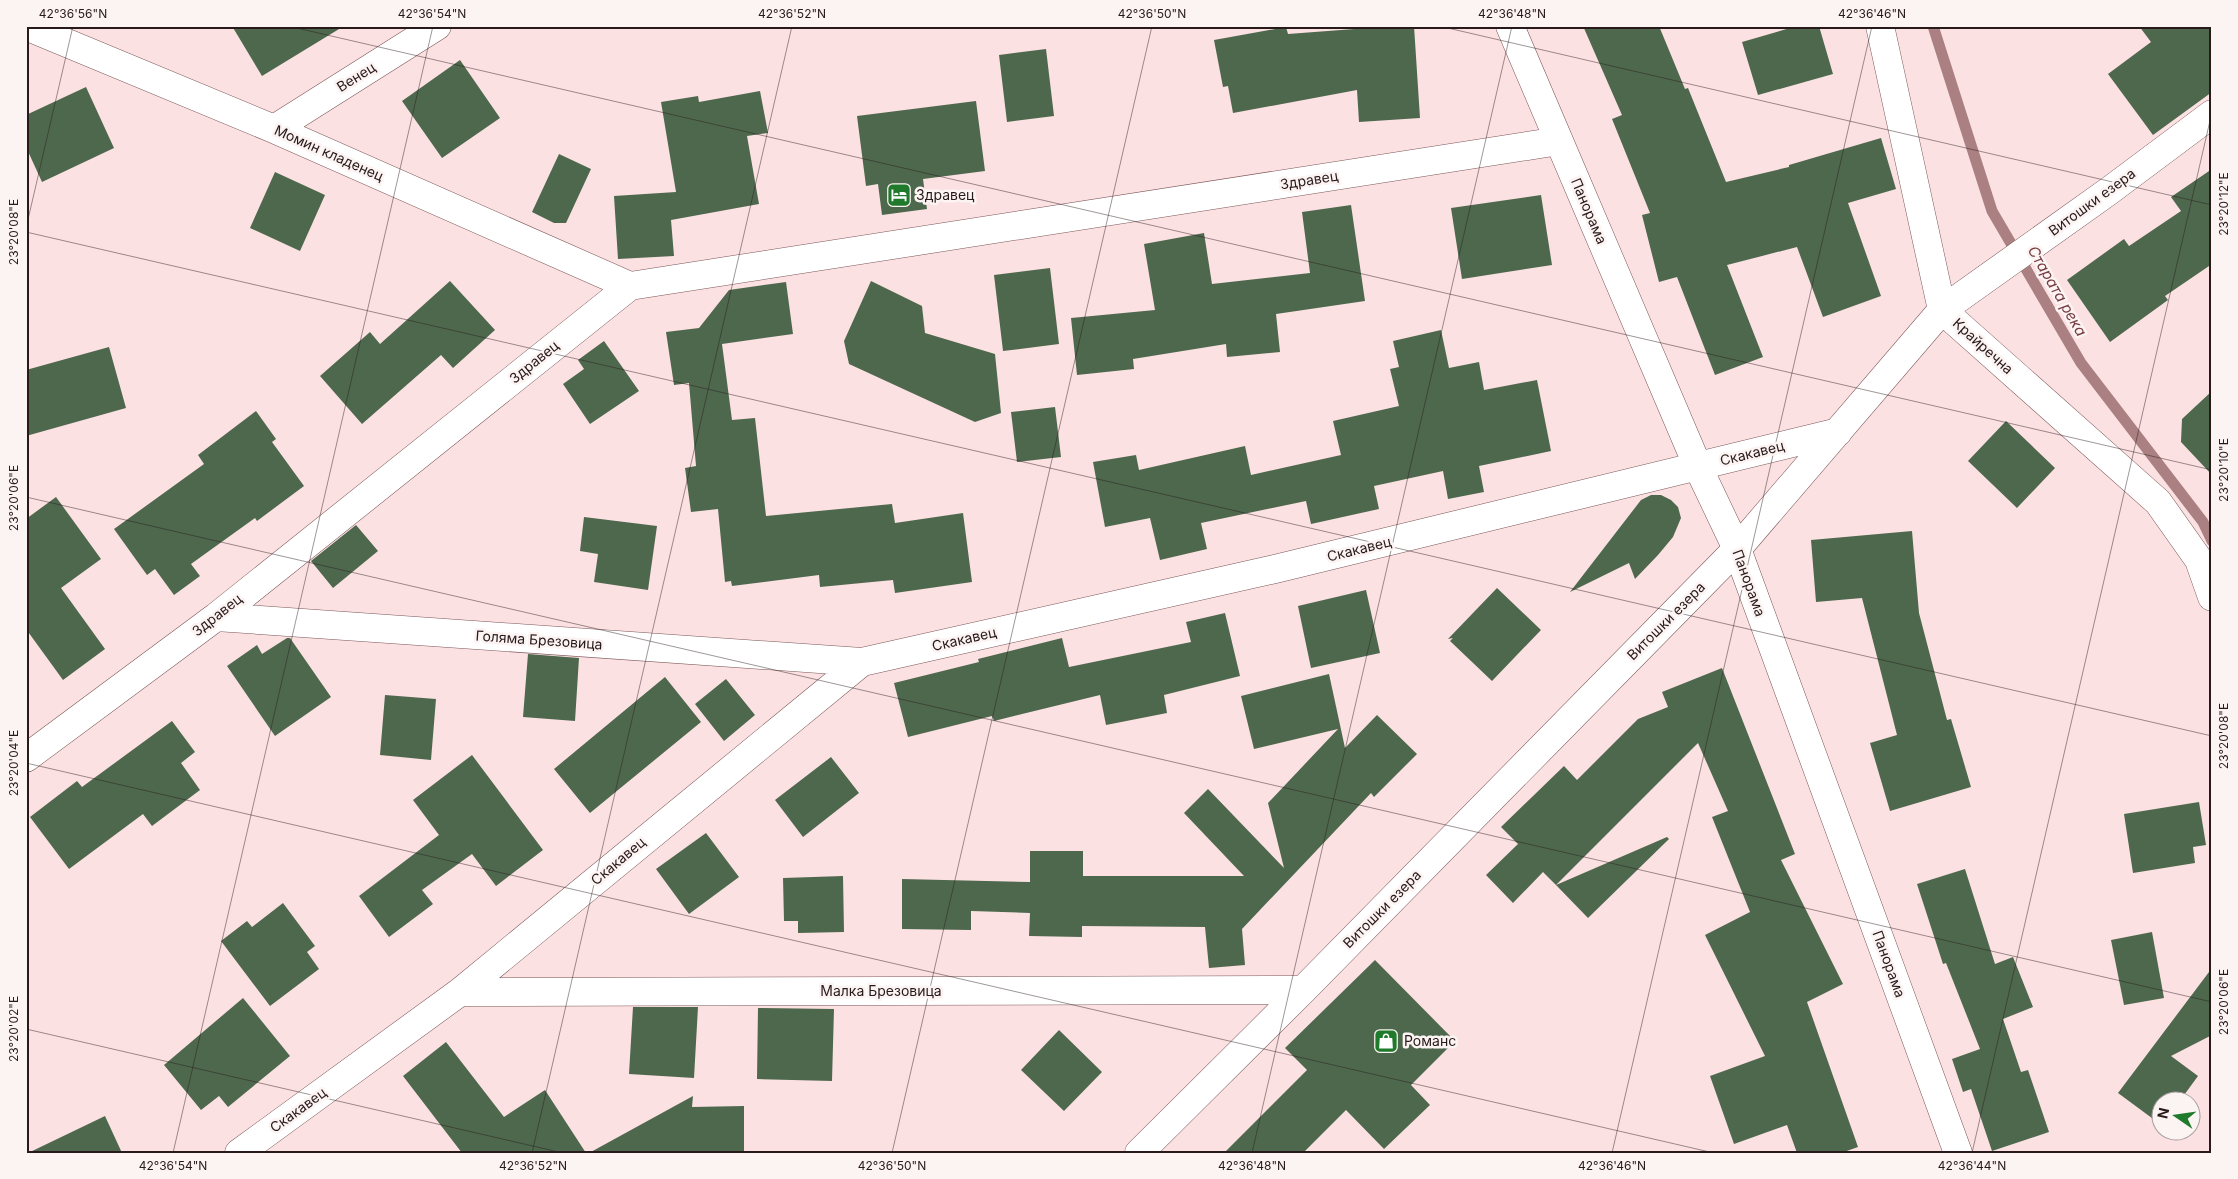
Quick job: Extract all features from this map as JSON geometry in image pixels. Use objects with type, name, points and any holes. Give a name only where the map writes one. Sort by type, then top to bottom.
[{"type":"street","name":"Момин кладенец","points":[[26,26],[274,129],[630,286]]},
{"type":"street","name":"Венец","points":[[274,129],[437,26]]},
{"type":"street","name":"Панорама","points":[[1510,26],[1698,467],[1737,549],[1958,1153]]},
{"type":"street","name":"Крайречна","points":[[1880,26],[1942,310],[2158,502],[2199,560],[2212,597]]},
{"type":"street","name":"Витошки езера","points":[[1139,1153],[1303,990],[1737,549],[1942,310],[2109,191],[2212,114]]},
{"type":"street","name":"Здравец","points":[[26,758],[216,617],[630,286],[1560,141]]},
{"type":"street","name":"Скакавец","points":[[239,1153],[460,992],[862,662],[1276,570],[1838,432]]},
{"type":"street","name":"Голяма Брезовица","points":[[216,617],[862,662]]},
{"type":"street","name":"Малка Брезовица","points":[[460,992],[1303,990]]},
{"type":"building","points":[[232,26],[344,26],[262,76]]},
{"type":"building","points":[[1414,26],[1420,118],[1359,122],[1357,90],[1233,113],[1228,86],[1223,87],[1214,40],[1286,27],[1288,34]]},
{"type":"building","points":[[1583,26],[1659,26],[1685,89],[1688,88],[1726,182],[1789,167],[1789,165],[1881,138],[1896,189],[1848,203],[1881,296],[1823,317],[1797,247],[1727,265],[1763,357],[1715,375],[1677,277],[1659,282],[1642,215],[1650,213],[1612,119],[1622,115]]},
{"type":"building","points":[[1797,26],[1819,26],[1833,74],[1758,95],[1742,42]]},
{"type":"building","points":[[2139,26],[2212,26],[2212,92],[2153,135],[2108,74],[2151,42]]},
{"type":"building","points":[[1046,49],[1054,116],[1007,122],[999,55]]},
{"type":"building","points":[[460,60],[500,118],[442,158],[402,101]]},
{"type":"building","points":[[86,87],[114,148],[42,182],[26,147],[26,115]]},
{"type":"building","points":[[760,91],[768,133],[747,136],[759,204],[671,220],[674,256],[618,259],[614,196],[676,192],[661,102],[698,96],[699,102]]},
{"type":"building","points":[[976,101],[985,171],[923,179],[927,209],[882,215],[878,184],[866,186],[857,116]]},
{"type":"building","points":[[559,154],[591,169],[566,223],[554,223],[532,212]]},
{"type":"building","points":[[2212,169],[2212,264],[2165,296],[2168,300],[2110,342],[2067,280],[2124,239],[2129,246],[2181,211],[2171,197]]},
{"type":"building","points":[[275,172],[325,195],[300,251],[250,228]]},
{"type":"building","points":[[1541,195],[1552,265],[1462,279],[1451,208]]},
{"type":"building","points":[[1351,205],[1365,301],[1276,314],[1280,352],[1227,357],[1226,344],[1133,359],[1134,369],[1077,375],[1071,318],[1155,310],[1144,244],[1204,233],[1212,284],[1310,273],[1302,212]]},
{"type":"building","points":[[1050,268],[1059,344],[1003,351],[994,275]]},
{"type":"building","points":[[450,281],[495,330],[453,368],[441,355],[362,424],[320,376],[370,332],[380,344]]},
{"type":"building","points":[[871,281],[922,306],[925,333],[995,354],[1001,413],[975,422],[849,364],[844,341]]},
{"type":"building","points":[[786,282],[793,334],[722,344],[732,420],[755,418],[766,516],[892,504],[895,523],[963,513],[972,582],[895,593],[893,580],[820,587],[819,575],[732,586],[731,581],[725,582],[718,509],[691,512],[685,468],[696,466],[689,383],[674,385],[666,332],[699,328],[729,290]]},
{"type":"building","points":[[1441,330],[1449,368],[1479,362],[1484,390],[1537,380],[1551,451],[1479,466],[1484,492],[1448,499],[1443,471],[1374,486],[1379,509],[1311,524],[1306,501],[1201,523],[1207,549],[1160,560],[1150,518],[1105,527],[1093,462],[1136,455],[1139,470],[1245,446],[1251,475],[1341,455],[1333,421],[1399,406],[1390,369],[1399,367],[1393,341]]},
{"type":"building","points":[[604,341],[639,391],[590,424],[563,384],[584,369],[578,360]]},
{"type":"building","points":[[109,347],[126,408],[26,436],[26,370]]},
{"type":"building","points":[[2212,391],[2212,475],[2181,442],[2182,419]]},
{"type":"building","points":[[1055,407],[1061,457],[1017,462],[1011,412]]},
{"type":"building","points":[[256,411],[276,439],[272,442],[304,486],[257,521],[255,518],[191,564],[200,576],[174,595],[155,569],[147,575],[114,529],[204,464],[198,455]]},
{"type":"building","points":[[2006,421],[2055,468],[2017,508],[1968,461]]},
{"type":"building","points":[[1651,495],[1661,495],[1671,500],[1678,507],[1681,518],[1673,537],[1658,555],[1635,579],[1629,563],[1570,592],[1641,500]]},
{"type":"building","points":[[56,497],[101,559],[61,588],[105,649],[63,680],[26,629],[26,519]]},
{"type":"building","points":[[584,517],[657,526],[648,590],[594,582],[598,554],[580,551]]},
{"type":"building","points":[[356,525],[378,551],[333,588],[311,561]]},
{"type":"building","points":[[1912,531],[1919,613],[1947,720],[1951,719],[1971,787],[1890,811],[1870,743],[1897,735],[1862,598],[1816,602],[1811,540]]},
{"type":"building","points":[[1497,588],[1541,630],[1492,681],[1450,641],[1453,638],[1448,639]]},
{"type":"building","points":[[1366,590],[1380,653],[1311,668],[1298,606]]},
{"type":"building","points":[[1225,613],[1240,676],[1164,695],[1167,713],[1106,725],[1100,695],[994,721],[992,716],[908,737],[894,683],[979,662],[978,659],[1062,638],[1069,667],[1191,642],[1186,622]]},
{"type":"building","points":[[290,638],[331,697],[275,736],[227,666],[257,645],[262,654]]},
{"type":"building","points":[[528,654],[579,658],[575,721],[523,717]]},
{"type":"building","points":[[1722,668],[1795,854],[1781,860],[1843,984],[1807,1002],[1858,1147],[1841,1153],[1797,1153],[1787,1125],[1734,1144],[1710,1076],[1765,1056],[1705,935],[1750,912],[1712,817],[1728,811],[1698,743],[1556,885],[1543,872],[1513,903],[1486,875],[1518,844],[1501,827],[1564,766],[1577,780],[1638,719],[1668,707],[1662,692]]},
{"type":"building","points":[[1329,674],[1345,748],[1377,715],[1417,754],[1374,797],[1371,793],[1242,929],[1245,965],[1209,968],[1205,927],[1082,926],[1082,937],[1029,936],[1030,913],[971,911],[971,930],[902,929],[902,879],[1030,882],[1030,851],[1083,851],[1083,876],[1244,876],[1184,813],[1208,789],[1284,868],[1268,803],[1338,729],[1254,749],[1241,696]]},
{"type":"building","points":[[665,677],[701,722],[590,813],[554,769]]},
{"type":"building","points":[[726,679],[755,715],[724,741],[695,704]]},
{"type":"building","points":[[385,695],[436,699],[431,760],[380,755]]},
{"type":"building","points":[[172,721],[195,752],[181,763],[200,790],[152,826],[143,814],[69,869],[30,817],[77,781],[82,787]]},
{"type":"building","points":[[472,755],[543,850],[496,886],[472,854],[422,890],[433,904],[389,937],[359,896],[439,835],[413,800]]},
{"type":"building","points":[[831,757],[859,793],[803,837],[775,800]]},
{"type":"building","points":[[2199,802],[2206,845],[2193,847],[2195,863],[2133,873],[2124,814]]},
{"type":"building","points":[[706,833],[739,877],[689,914],[656,869]]},
{"type":"building","points":[[1667,837],[1669,839],[1588,918],[1556,885]]},
{"type":"building","points":[[1965,869],[1995,964],[2013,957],[2033,1007],[2003,1019],[2021,1072],[2028,1070],[2049,1132],[1992,1151],[1971,1089],[1963,1092],[1952,1059],[1980,1049],[1946,963],[1943,964],[1917,884]]},
{"type":"building","points":[[843,876],[844,932],[798,933],[798,921],[784,921],[783,878]]},
{"type":"building","points":[[283,903],[315,946],[307,952],[319,969],[270,1006],[221,941],[247,921],[252,927]]},
{"type":"building","points":[[2152,932],[2164,998],[2124,1005],[2111,940]]},
{"type":"building","points":[[1375,960],[1455,1041],[1411,1085],[1430,1105],[1384,1149],[1346,1110],[1303,1153],[1224,1153],[1307,1070],[1285,1048]]},
{"type":"building","points":[[2212,968],[2212,1035],[2171,1056],[2198,1076],[2186,1092],[2150,1092],[2150,1117],[2118,1093]]},
{"type":"building","points":[[243,998],[290,1056],[228,1107],[219,1096],[201,1110],[164,1065]]},
{"type":"building","points":[[633,1007],[698,1007],[694,1078],[629,1074]]},
{"type":"building","points":[[758,1008],[834,1009],[832,1081],[757,1079]]},
{"type":"building","points":[[1059,1030],[1102,1072],[1064,1111],[1021,1070]]},
{"type":"building","points":[[446,1042],[504,1117],[545,1090],[586,1153],[462,1153],[403,1076]]},
{"type":"building","points":[[693,1096],[692,1107],[744,1106],[744,1153],[589,1153]]},
{"type":"building","points":[[105,1116],[122,1153],[28,1153]]},
{"type":"waterway","name":"Старата река","points":[[1933,26],[1992,211],[2081,363],[2203,522],[2212,541]]},
{"type":"place","name":"Здравец","points":[[899,195]]},
{"type":"place","name":"Романс","points":[[1386,1041]]}]
